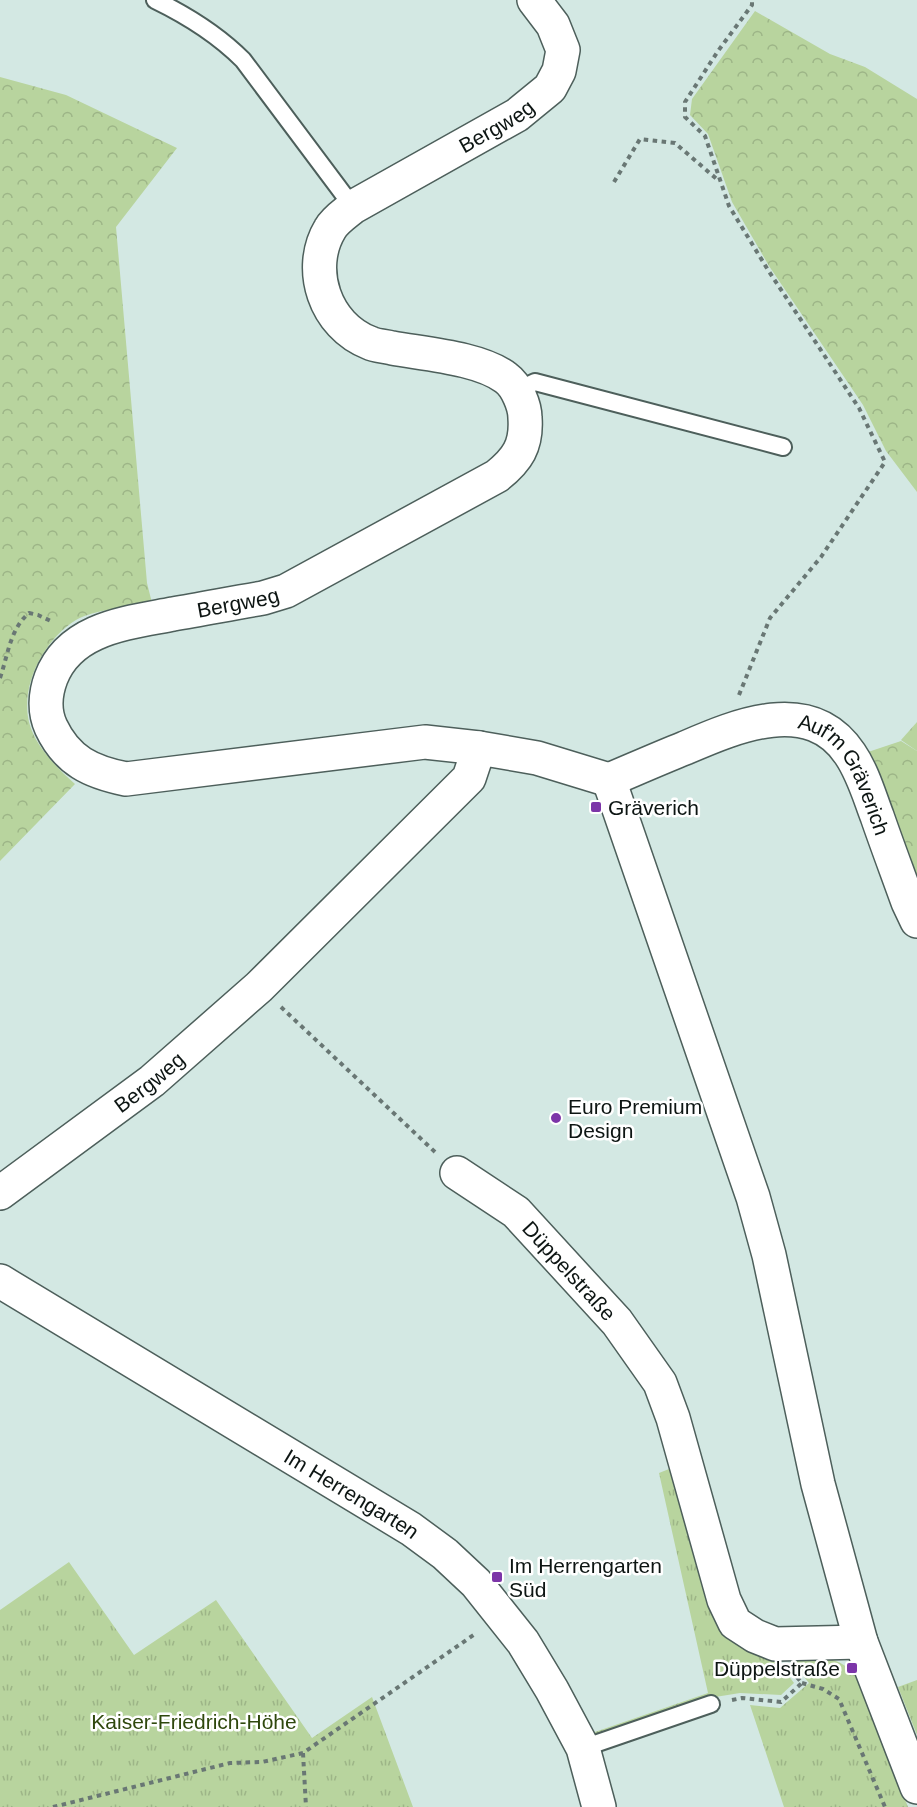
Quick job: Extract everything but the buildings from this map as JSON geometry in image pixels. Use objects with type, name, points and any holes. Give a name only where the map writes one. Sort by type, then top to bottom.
[{"type":"street","name":"Bergweg","points":[[534,0],[553,25],[563,50],[560,71],[550,88],[517,115],[353,207],[331,227],[322,247],[319,268],[323,294],[332,311],[349,331],[370,343],[475,363],[508,379],[525,409],[526,427],[522,446],[513,463],[497,476],[286,591],[263,598],[119,624],[95,633],[62,656],[47,688],[46,704],[48,722],[68,754],[83,765],[104,775],[126,779],[425,742],[537,758],[609,780]]},
{"type":"street","name":"Auf'm Gräverich","points":[[609,780],[732,727],[766,720],[791,719],[814,724],[838,740],[849,752],[862,774],[917,921]]},
{"type":"street","name":"Bergweg","points":[[0,1193],[152,1081],[259,987],[470,778],[479,748]]},
{"type":"street","points":[[609,780],[753,1197],[769,1255],[818,1484],[861,1642],[917,1787]]},
{"type":"street","name":"Düppelstraße","points":[[457,1173],[516,1212],[616,1322],[660,1383],[673,1418],[724,1600],[735,1623],[755,1636],[775,1644],[861,1642]]},
{"type":"street","name":"Im Herrengarten","points":[[0,1281],[411,1529],[445,1554],[476,1582],[523,1642],[583,1748],[599,1807]]},
{"type":"lane","points":[[155,0],[199,23],[224,41],[243,60],[353,207]]},
{"type":"lane","points":[[516,391],[535,382],[783,447]]},
{"type":"lane","points":[[583,1748],[711,1704]]},
{"type":"path","points":[[732,727],[733,711],[770,618],[820,557],[885,462],[859,408],[768,270],[729,206],[705,136],[685,117],[685,102],[718,51],[752,5],[752,0]]},
{"type":"path","points":[[614,182],[640,139],[675,143],[720,182]]},
{"type":"path","points":[[0,678],[13,632],[29,613],[47,619],[78,643]]},
{"type":"path","points":[[259,987],[457,1173]]},
{"type":"path","points":[[53,1807],[230,1763],[262,1762],[303,1753],[503,1614]]},
{"type":"path","points":[[775,1644],[781,1657],[801,1683],[823,1689],[839,1700],[885,1807]]},
{"type":"path","points":[[711,1704],[742,1698],[781,1702],[801,1683]]},
{"type":"path","points":[[303,1753],[306,1807]]},
{"type":"green space","points":[[755,11],[830,54],[865,67],[917,99],[917,492],[886,451],[863,405],[769,266],[732,202],[708,134],[690,115],[692,99]]},
{"type":"green space","points":[[0,77],[66,95],[177,148],[116,227],[147,583],[152,603],[113,609],[76,620],[54,639],[45,651],[32,678],[28,693],[29,722],[41,748],[75,784],[0,861]]},
{"type":"green space","points":[[917,722],[917,751],[901,740]]},
{"type":"green space","points":[[901,741],[917,751],[917,883],[882,784],[865,753]]},
{"type":"green space","points":[[674,1467],[712,1605],[773,1655],[794,1683],[781,1695],[740,1693],[709,1698],[593,1737],[592,1733],[708,1693],[659,1473]]},
{"type":"green space","name":"Kaiser-Friedrich-Höhe","points":[[69,1562],[134,1655],[216,1600],[312,1738],[372,1697],[413,1807],[0,1807],[0,1610]]},
{"type":"green space","points":[[787,1656],[833,1660],[849,1668],[857,1676],[908,1807],[784,1807],[750,1705],[780,1708],[809,1683]]},
{"type":"green space","points":[[917,1680],[917,1735],[898,1687]]},
{"type":"place","name":"Gräverich","points":[[596,807]]},
{"type":"place","name":"Euro Premium Design","points":[[556,1118]]},
{"type":"place","name":"Im Herrengarten Süd","points":[[497,1577]]},
{"type":"place","name":"Düppelstraße","points":[[852,1668]]}]
